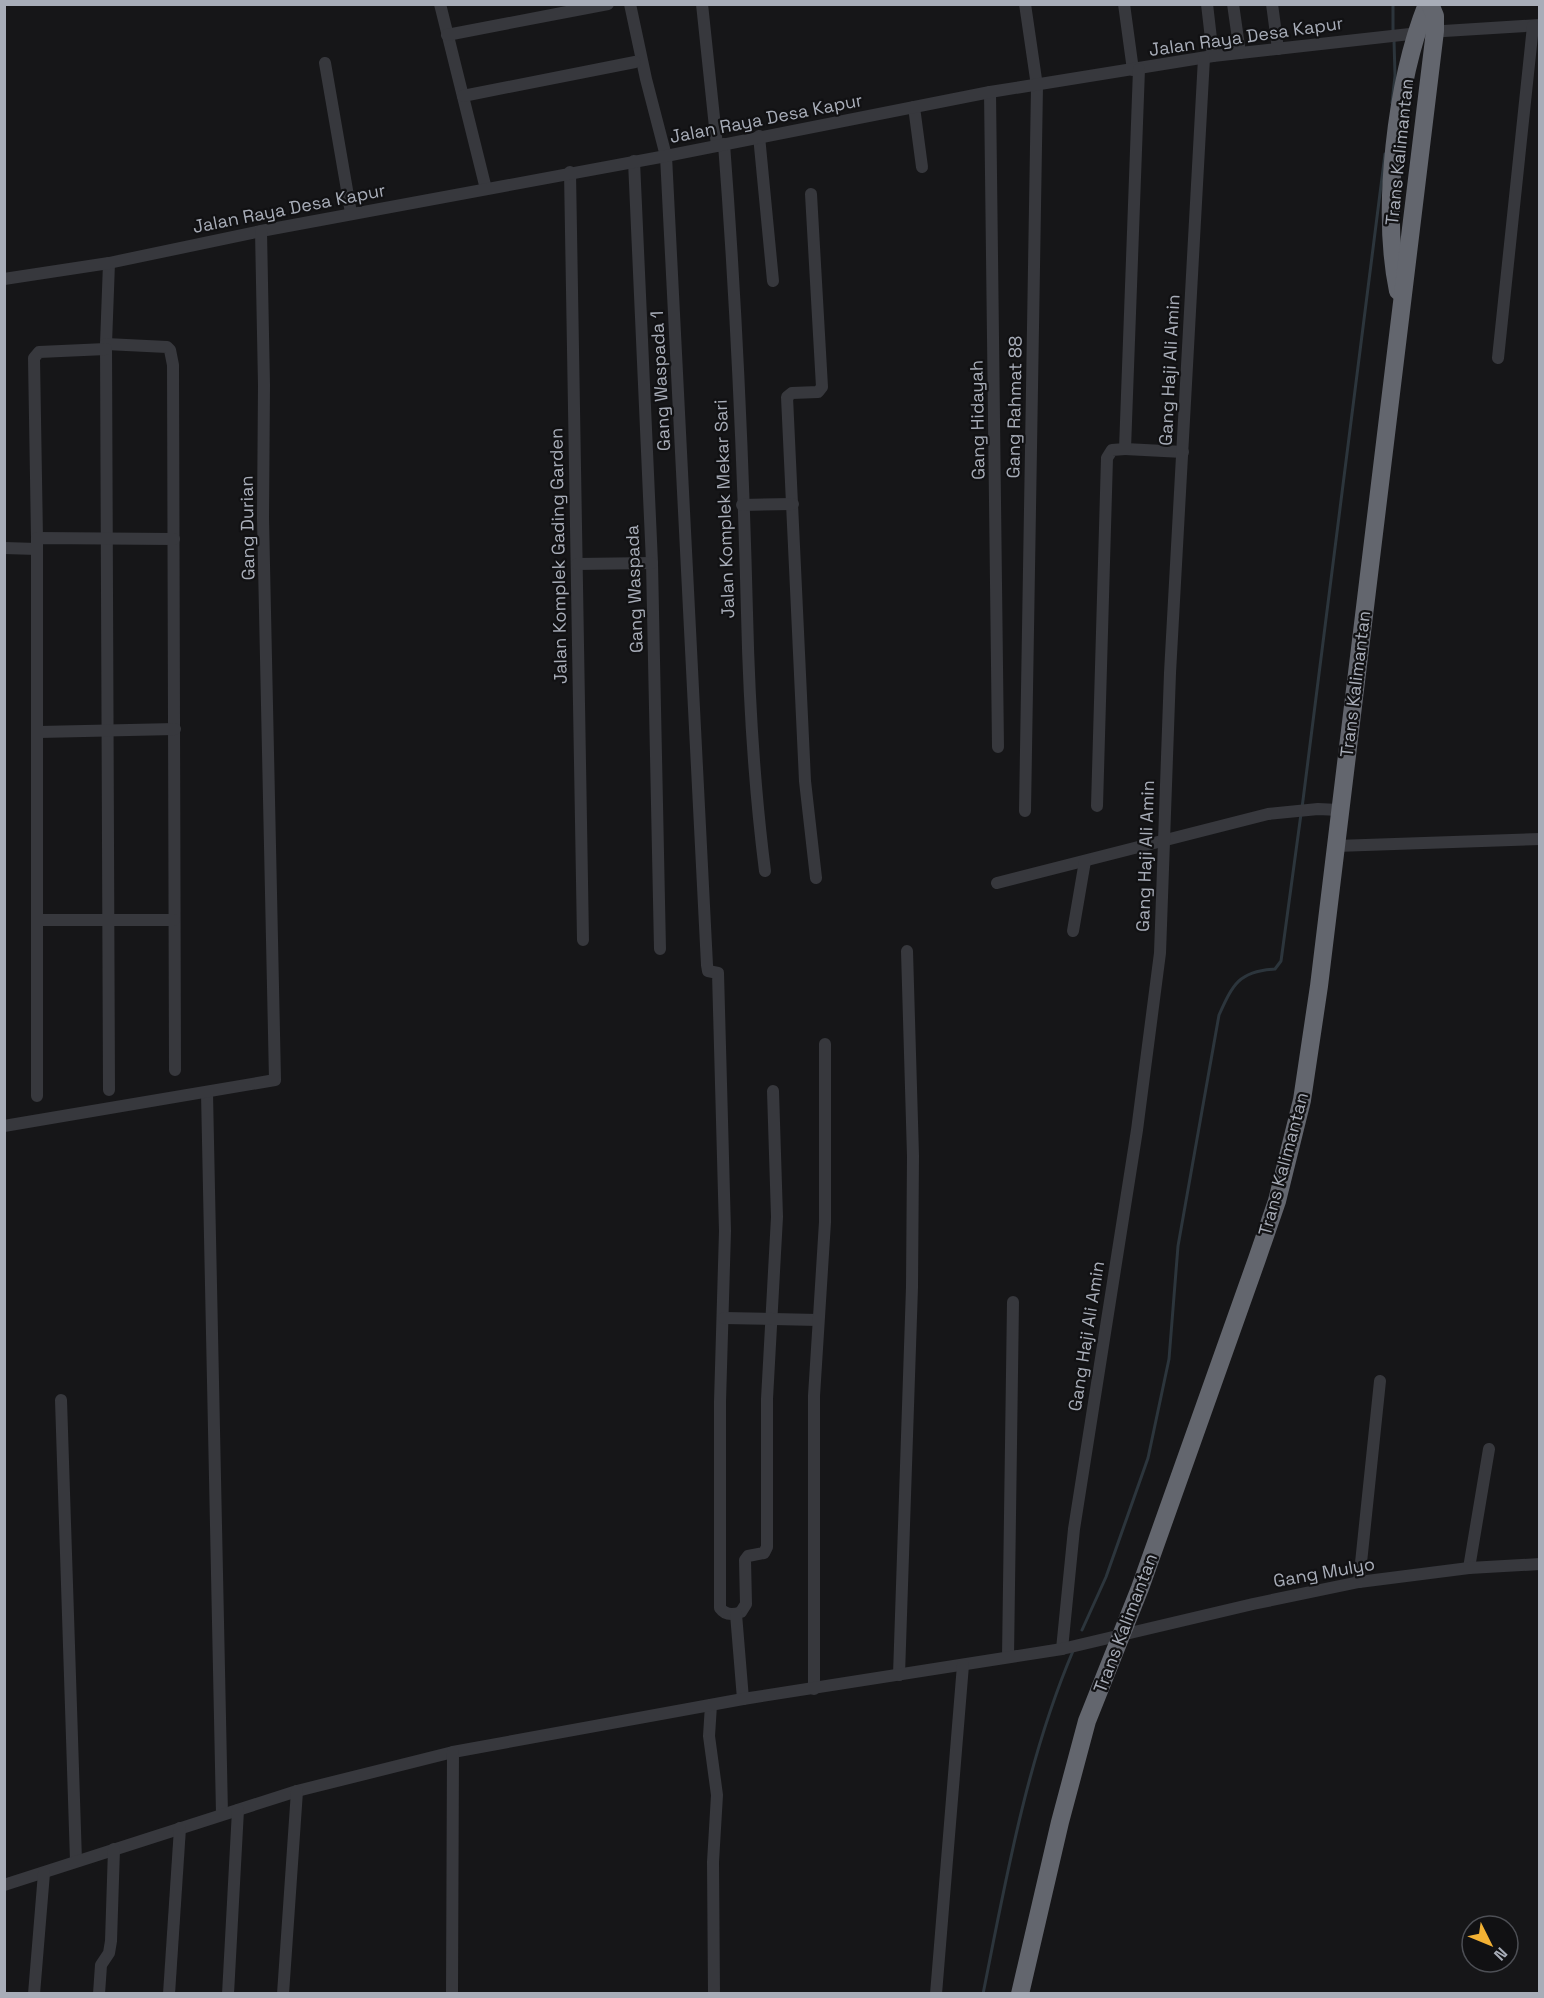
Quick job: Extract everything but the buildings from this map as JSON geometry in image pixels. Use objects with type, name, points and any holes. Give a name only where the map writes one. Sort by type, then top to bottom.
[{"type":"highway","name":"Trans Kalimantan","points":[[1020,1994],[1087,1721],[1140,1588],[1260,1249],[1290,1154],[1312,1039],[1377,515],[1400,302],[1442,31],[1429,4]]},
{"type":"highway","name":"Trans Kalimantan","points":[[1400,302],[1393,268],[1390,218],[1402,97],[1416,33],[1429,4]]},
{"type":"street","points":[[441,4],[486,189]]},
{"type":"street","points":[[447,36],[608,4]]},
{"type":"street","name":"Gang Waspada 1","points":[[630,4],[666,156],[707,965],[708,971],[718,973],[725,1231],[724,1318]]},
{"type":"street","name":"Jalan Komplek Mekar Sari","points":[[702,4],[721,145],[732,251],[749,704],[756,801],[765,871]]},
{"type":"street","name":"Gang Rahmat 88","points":[[1025,4],[1037,86],[1025,811]]},
{"type":"street","points":[[1124,4],[1136,70],[1125,449]]},
{"type":"street","name":"Gang Haji Ali Amin","points":[[1065,1649],[1074,1529],[1156,997],[1166,840],[1170,673],[1209,57],[1207,4]]},
{"type":"street","points":[[1233,4],[1240,53]]},
{"type":"street","points":[[1272,4],[1278,49]]},
{"type":"street","points":[[1498,358],[1536,25]]},
{"type":"street","name":"Jalan Raya Desa Kapur","points":[[4,279],[109,263],[351,213],[666,156],[990,92],[1240,53],[1416,33],[1536,25]]},
{"type":"street","points":[[463,96],[635,62]]},
{"type":"street","points":[[325,63],[351,213]]},
{"type":"street","name":"Gang Hidayah","points":[[990,92],[998,747]]},
{"type":"street","points":[[914,107],[921,167]]},
{"type":"street","points":[[759,136],[773,281]]},
{"type":"street","name":"Gang Waspada","points":[[634,161],[652,563],[660,949]]},
{"type":"street","name":"Jalan Komplek Gading Garden","points":[[570,172],[583,940]]},
{"type":"street","points":[[811,194],[822,387],[818,392],[792,393],[787,397],[805,781],[816,878]]},
{"type":"street","name":"Gang Durian","points":[[207,1094],[275,1080],[263,518],[264,385],[261,231]]},
{"type":"street","points":[[109,263],[106,346],[108,537],[106,921],[109,1090]]},
{"type":"street","points":[[37,1096],[39,732],[34,358],[39,352],[106,346],[163,345],[171,350],[174,539],[175,1070]]},
{"type":"street","points":[[1097,806],[1107,458],[1112,450],[1183,452]]},
{"type":"street","points":[[742,505],[793,504]]},
{"type":"street","points":[[4,548],[108,537],[174,539]]},
{"type":"street","points":[[577,564],[652,563]]},
{"type":"street","points":[[39,732],[175,729]]},
{"type":"street","points":[[997,884],[1268,814],[1303,810],[1339,810]]},
{"type":"street","points":[[1336,846],[1539,839]]},
{"type":"street","points":[[1073,931],[1085,861]]},
{"type":"street","points":[[38,920],[174,920]]},
{"type":"street","points":[[899,1675],[913,1263],[908,951]]},
{"type":"street","points":[[814,1689],[814,1396],[825,1222],[825,1044]]},
{"type":"street","points":[[773,1091],[777,1217],[771,1319],[767,1547],[764,1553],[748,1556],[745,1560],[746,1604],[741,1612],[726,1613],[720,1608],[720,1402],[724,1318],[771,1319],[818,1320]]},
{"type":"street","points":[[4,1126],[207,1094],[222,1814]]},
{"type":"street","points":[[1008,1657],[1014,1302]]},
{"type":"street","points":[[1359,1582],[1380,1381]]},
{"type":"street","points":[[61,1400],[76,1861]]},
{"type":"street","points":[[1469,1568],[1489,1449]]},
{"type":"street","name":"Gang Mulyo","points":[[4,1885],[297,1791],[453,1752],[743,1699],[1065,1649],[1119,1638],[1253,1604],[1359,1582],[1469,1568],[1539,1564]]},
{"type":"street","points":[[736,1614],[743,1699]]},
{"type":"street","points":[[936,1994],[963,1665]]},
{"type":"street","points":[[711,1705],[709,1736],[717,1795],[712,1862],[714,1994]]},
{"type":"street","points":[[452,1994],[457,1898],[453,1752]]},
{"type":"street","points":[[283,1994],[297,1791]]},
{"type":"street","points":[[228,1994],[238,1810]]},
{"type":"street","points":[[169,1994],[180,1828]]},
{"type":"street","points":[[99,1994],[101,1965],[109,1953],[111,1941],[114,1849]]},
{"type":"street","points":[[34,1994],[44,1873]]},
{"type":"waterway","points":[[1393,4],[1393,34]]},
{"type":"waterway","points":[[1392,103],[1395,76],[1394,40]]},
{"type":"waterway","points":[[1302,808],[1385,154]]},
{"type":"waterway","points":[[1082,1630],[1106,1577],[1148,1458],[1169,1359],[1178,1246],[1219,1015],[1233,987],[1239,981],[1253,973],[1275,969],[1281,961],[1301,814]]},
{"type":"waterway","points":[[983,1994],[1009,1863],[1030,1777],[1057,1692],[1073,1651]]}]
